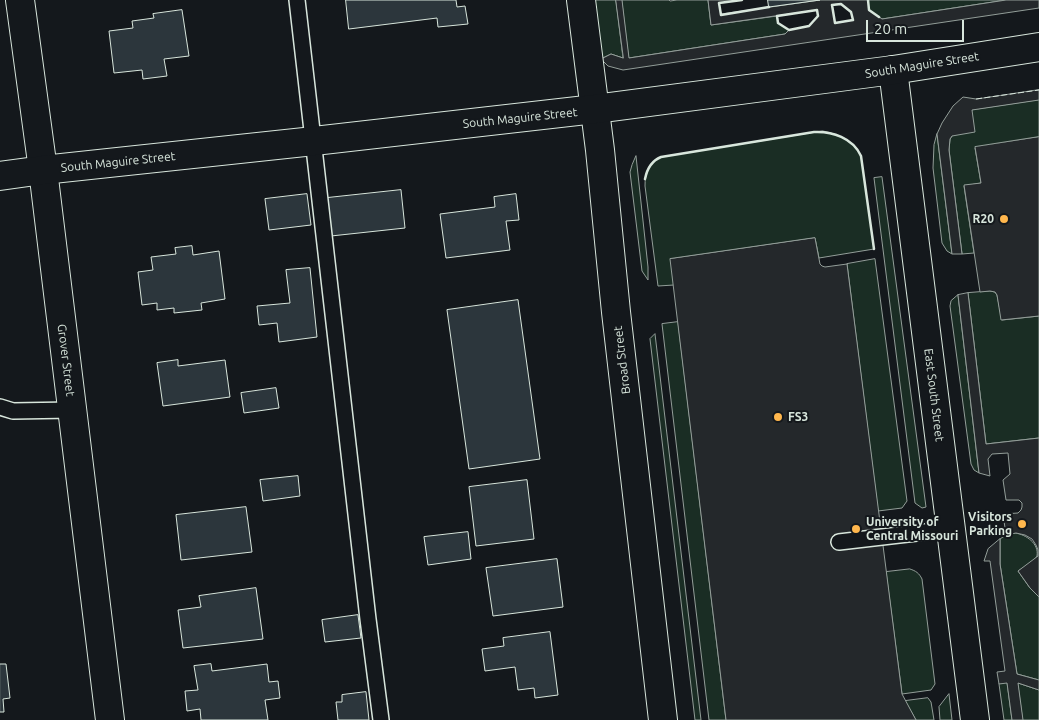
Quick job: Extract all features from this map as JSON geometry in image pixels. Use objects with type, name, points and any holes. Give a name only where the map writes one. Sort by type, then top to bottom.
[{"type":"street","name":"Grover Street","points":[[20,0],[43,170],[110,720]]},
{"type":"street","name":"Broad Street","points":[[581,0],[663,720]]},
{"type":"street","name":"South Maguire Street","points":[[0,176],[595,110],[893,70],[1039,47]]},
{"type":"street","name":"East South Street","points":[[893,70],[975,720]]},
{"type":"lane","points":[[297,0],[368,619],[382,720]]},
{"type":"lane","points":[[0,406],[13,411],[72,410]]},
{"type":"lane","points":[[838,542],[951,529]]},
{"type":"green space","points":[[589,0],[616,0],[623,58],[611,54],[601,59]]},
{"type":"green space","points":[[622,0],[708,0],[711,25],[777,16],[778,23],[789,30],[785,34],[629,58]]},
{"type":"green space","points":[[868,0],[1006,0],[882,19],[869,10]]},
{"type":"green space","points":[[1039,100],[1039,137],[975,148],[981,183],[964,186],[974,253],[962,254],[949,150],[950,139],[972,110]]},
{"type":"green space","points":[[823,131],[850,142],[861,156],[874,249],[819,258],[815,238],[671,259],[674,285],[658,286],[645,186],[647,173],[653,162],[661,157]]},
{"type":"green space","points":[[937,134],[952,254],[947,251],[942,243],[933,168],[934,145]]},
{"type":"green space","points":[[636,156],[648,280],[642,271],[630,172]]},
{"type":"green space","points":[[882,177],[926,507],[922,508],[915,503],[874,178]]},
{"type":"green space","points":[[875,259],[907,501],[902,508],[878,511],[847,264]]},
{"type":"green space","points":[[995,292],[997,295],[1002,320],[1039,316],[1039,438],[986,444],[968,293]]},
{"type":"green space","points":[[958,295],[979,473],[974,470],[971,464],[950,306],[951,301]]},
{"type":"green space","points":[[678,322],[726,720],[709,720],[662,324]]},
{"type":"green space","points":[[655,334],[701,720],[695,720],[650,339]]},
{"type":"green space","points":[[1016,533],[1031,540],[1037,551],[1037,556],[1034,560],[1018,571],[1039,597],[1039,680],[1017,674],[1000,564],[1000,539],[1006,535]]},
{"type":"green space","points":[[910,569],[917,572],[922,579],[935,684],[931,690],[902,694],[886,572]]},
{"type":"green space","points":[[1007,682],[1012,720],[1004,720],[999,684]]},
{"type":"green space","points":[[1018,683],[1039,690],[1039,720],[1023,720]]},
{"type":"green space","points":[[949,694],[952,720],[940,720],[939,707]]},
{"type":"green space","points":[[928,698],[931,702],[934,720],[916,720],[905,701]]},
{"type":"shaded area","points":[[616,0],[622,0],[629,58],[785,34],[789,30],[809,26],[818,16],[817,10],[711,25],[708,0],[742,0],[719,3],[721,14],[820,0],[868,0],[869,10],[882,19],[1006,0],[1039,0],[1039,8],[623,70],[608,66],[601,59],[611,54],[623,58]],"holes":[[[841,4],[851,12],[853,20],[835,23],[832,5]]]},
{"type":"shaded area","points":[[1039,90],[1039,100],[972,110],[975,132],[952,136],[950,139],[949,150],[962,254],[952,254],[937,134],[942,123],[953,106],[963,97],[976,99]]},
{"type":"shaded area","name":"R20","points":[[1039,137],[1039,316],[1001,320],[995,292],[980,292],[964,185],[981,183],[975,147]]},
{"type":"shaded area","name":"FS3","points":[[815,238],[822,266],[847,264],[902,694],[916,720],[726,720],[670,259]]},
{"type":"shaded area","points":[[968,293],[986,444],[1039,438],[1039,597],[1018,571],[1038,556],[1036,545],[1032,539],[1025,535],[1016,533],[1006,535],[1003,514],[1018,513],[1022,507],[1022,503],[1019,500],[1006,500],[1003,480],[1010,474],[1008,453],[992,454],[988,459],[990,476],[979,473],[958,295]]},
{"type":"shaded area","points":[[1000,539],[1000,564],[1017,674],[1039,680],[1039,690],[1018,683],[1023,720],[1012,720],[1007,683],[999,684],[997,672],[1005,671],[990,561],[984,561],[988,549]]},
{"type":"building","points":[[346,0],[456,0],[457,7],[465,6],[468,24],[438,27],[437,18],[349,29]]},
{"type":"building","points":[[768,0],[820,0],[769,7]]},
{"type":"building","points":[[182,10],[189,56],[164,59],[167,76],[143,79],[142,70],[114,73],[109,31],[133,28],[132,21],[154,18],[153,14]]},
{"type":"building","points":[[401,190],[405,228],[331,236],[327,198]]},
{"type":"building","points":[[307,194],[311,225],[269,230],[265,199]]},
{"type":"building","points":[[516,194],[519,220],[506,221],[510,250],[446,258],[440,214],[495,207],[494,197]]},
{"type":"building","points":[[192,246],[193,255],[219,251],[225,299],[201,303],[202,310],[174,313],[174,308],[157,310],[157,303],[142,305],[138,272],[153,270],[151,257],[176,254],[175,248]]},
{"type":"building","points":[[310,268],[317,337],[279,342],[277,323],[259,325],[257,306],[290,303],[286,270]]},
{"type":"building","points":[[518,300],[540,459],[469,469],[447,310]]},
{"type":"building","points":[[178,360],[178,366],[225,360],[230,397],[163,406],[157,363]]},
{"type":"building","points":[[276,388],[279,408],[244,413],[241,393]]},
{"type":"building","points":[[298,476],[300,496],[263,501],[260,480]]},
{"type":"building","points":[[527,480],[534,539],[476,546],[469,487]]},
{"type":"building","points":[[246,507],[252,552],[181,560],[176,515]]},
{"type":"building","points":[[468,532],[471,559],[428,565],[424,537]]},
{"type":"building","points":[[557,559],[563,607],[493,616],[486,568]]},
{"type":"building","points":[[256,588],[263,639],[183,648],[178,610],[201,607],[199,596]]},
{"type":"building","points":[[358,615],[361,638],[325,642],[322,620]]},
{"type":"building","points":[[550,632],[558,695],[535,698],[534,688],[518,690],[515,667],[485,671],[482,649],[504,646],[503,638]]},
{"type":"building","points":[[0,664],[6,664],[10,698],[3,699],[4,712],[0,712]]},
{"type":"building","points":[[211,664],[212,671],[267,664],[269,682],[278,681],[280,698],[265,700],[268,720],[201,720],[200,709],[187,711],[185,691],[198,690],[194,666]]},
{"type":"building","points":[[366,692],[369,720],[338,720],[336,702],[342,702],[342,695]]},
{"type":"fence","points":[[976,99],[1039,90]]},
{"type":"wall","points":[[742,0],[719,3],[721,15],[769,7]]},
{"type":"wall","points":[[868,0],[869,10],[879,17]]},
{"type":"wall","points":[[841,4],[851,12],[853,20],[835,23],[832,5],[841,4]]},
{"type":"wall","points":[[817,10],[818,16],[809,26],[789,30],[778,23],[777,16],[817,10]]},
{"type":"wall","points":[[645,179],[650,166],[661,157],[814,132],[835,134],[853,145],[861,156],[874,249]]},
{"type":"place","name":"R20","points":[[1004,219]]},
{"type":"place","name":"FS3","points":[[778,417]]},
{"type":"place","name":"Visitors Parking","points":[[1022,524]]},
{"type":"place","name":"University of Central Missouri","points":[[856,529]]}]
